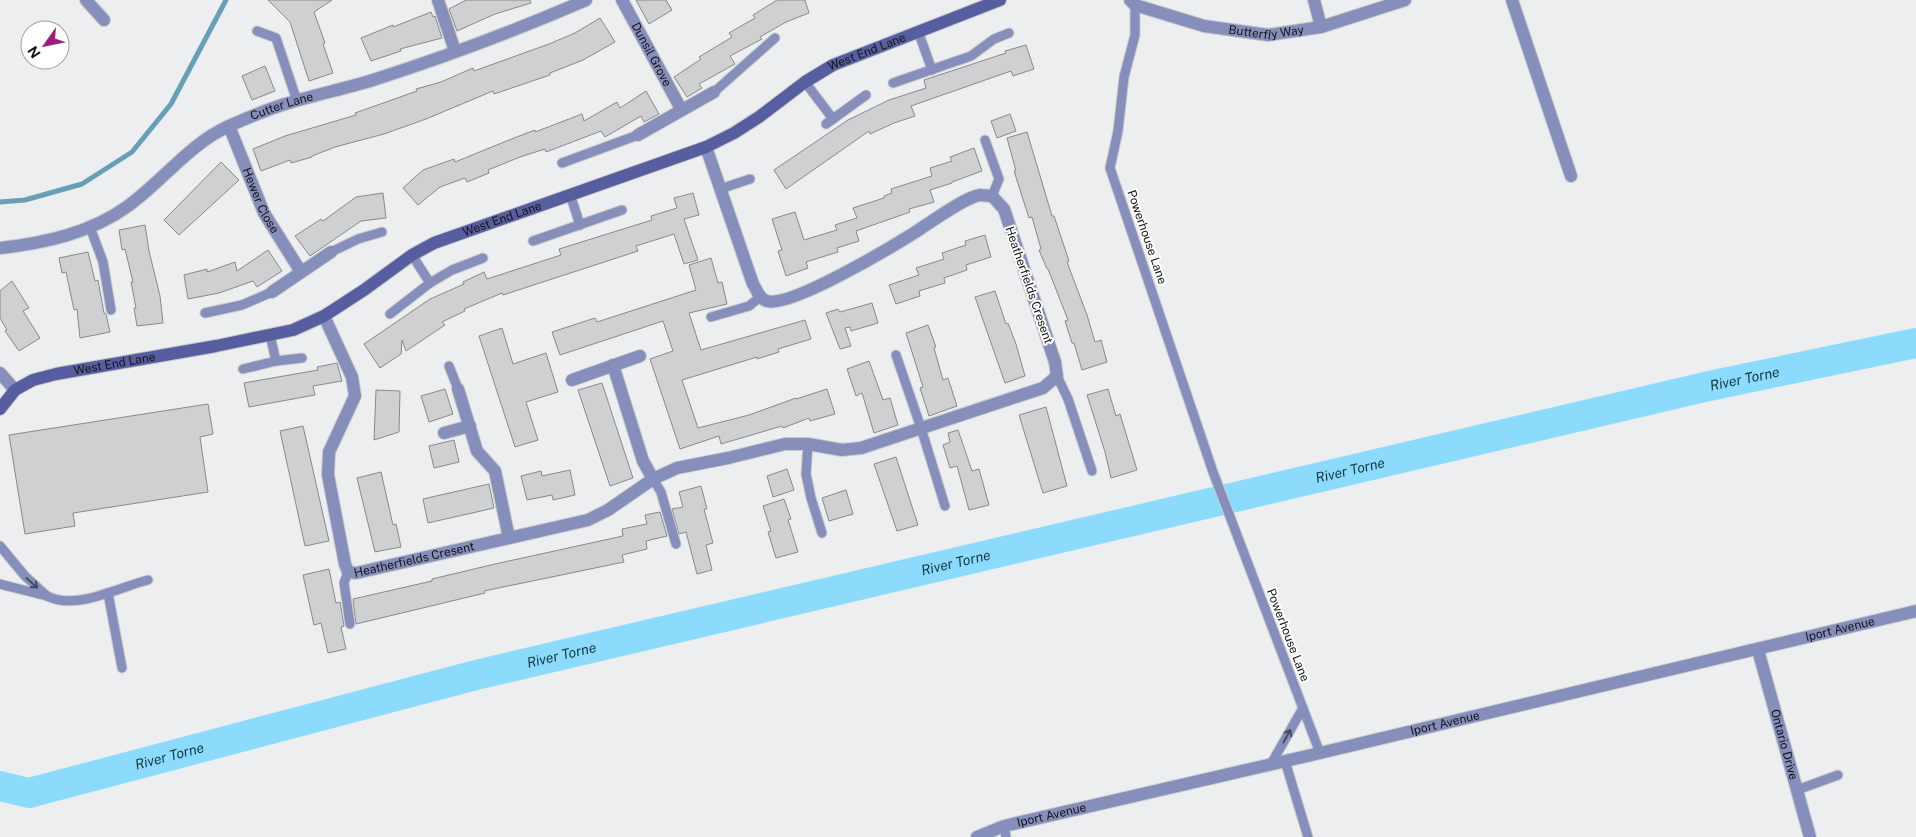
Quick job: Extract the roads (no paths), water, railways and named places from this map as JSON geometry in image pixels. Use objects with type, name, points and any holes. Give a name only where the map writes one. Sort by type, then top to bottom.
[{"type":"street","points":[[86,0],[104,20]]},
{"type":"street","points":[[438,0],[455,50]]},
{"type":"street","name":"Cutter Lane","points":[[0,248],[62,237],[109,219],[130,206],[211,135],[229,126],[297,101],[373,80],[586,0]]},
{"type":"street","name":"Dunsil Grove","points":[[622,0],[681,109]]},
{"type":"street","name":"West End Lane","points":[[0,409],[15,390],[33,380],[56,374],[293,330],[324,316],[412,255],[434,244],[706,146],[734,133],[805,82],[833,65],[1000,0]]},
{"type":"street","points":[[1314,0],[1321,27]]},
{"type":"street","name":"Butterfly Way","points":[[1132,2],[1204,26],[1268,35],[1321,27],[1405,0]]},
{"type":"street","points":[[1512,0],[1571,176]]},
{"type":"street","points":[[638,135],[714,92]]},
{"type":"street","name":"Hewer Close","points":[[229,126],[264,213],[301,272]]},
{"type":"street","points":[[706,146],[753,284],[760,297],[766,301],[780,302],[817,288],[912,234],[951,209],[979,195],[992,196]]},
{"type":"street","name":"Heatherfields Cresent","points":[[324,316],[352,377],[355,396],[338,429],[329,452],[328,475],[345,564],[348,572],[356,573],[588,520],[608,510],[653,479],[677,468],[784,444],[808,444],[842,450],[861,448],[1043,388],[1057,376],[1055,362],[1004,210],[992,196]]},
{"type":"street","points":[[272,292],[331,252]]},
{"type":"street","points":[[572,380],[640,356]]},
{"type":"street","points":[[613,365],[643,461],[653,479]]},
{"type":"street","points":[[0,373],[15,390]]},
{"type":"street","points":[[458,389],[477,451],[495,471],[510,538]]},
{"type":"street","points":[[444,433],[470,426]]},
{"type":"street","name":"Iport Avenue","points":[[977,837],[1271,764],[1916,611]]},
{"type":"street","name":"Ontario Drive","points":[[1758,650],[1810,837]]},
{"type":"lane","name":"Powerhouse Lane","points":[[1132,2],[1136,35],[1124,77],[1118,131],[1110,168],[1213,472],[1320,753]]},
{"type":"lane","points":[[918,31],[932,70]]},
{"type":"lane","points":[[257,32],[276,38],[297,101]]},
{"type":"lane","points":[[893,83],[971,56],[994,39],[1009,33]]},
{"type":"lane","points":[[714,92],[775,38]]},
{"type":"lane","points":[[805,82],[830,121],[866,95]]},
{"type":"lane","points":[[562,163],[638,135]]},
{"type":"lane","points":[[985,140],[999,180],[992,196]]},
{"type":"lane","points":[[720,189],[750,179]]},
{"type":"lane","points":[[570,194],[580,225]]},
{"type":"lane","points":[[533,242],[622,210]]},
{"type":"lane","points":[[90,227],[103,262],[111,310]]},
{"type":"lane","points":[[331,252],[358,239],[382,232]]},
{"type":"lane","points":[[412,255],[430,283]]},
{"type":"lane","points":[[390,314],[430,283],[452,270],[484,258]]},
{"type":"lane","points":[[205,313],[242,305],[272,292]]},
{"type":"lane","points":[[711,317],[749,306],[760,297]]},
{"type":"lane","points":[[270,335],[276,361]]},
{"type":"lane","points":[[896,356],[945,506]]},
{"type":"lane","points":[[243,369],[276,361],[302,358]]},
{"type":"lane","points":[[449,366],[458,389]]},
{"type":"lane","points":[[1057,376],[1068,399],[1092,472]]},
{"type":"lane","points":[[808,444],[806,474],[822,533]]},
{"type":"lane","points":[[653,479],[661,492],[676,544]]},
{"type":"lane","points":[[0,546],[25,576],[47,596]]},
{"type":"lane","points":[[348,572],[344,583],[350,624]]},
{"type":"lane","points":[[0,584],[53,599],[70,600],[91,598],[148,580]]},
{"type":"lane","points":[[108,593],[122,668]]},
{"type":"lane","points":[[1271,764],[1303,708]]},
{"type":"lane","points":[[1285,761],[1308,837]]},
{"type":"lane","points":[[1797,790],[1838,775]]},
{"type":"waterway","points":[[0,202],[25,200],[82,184],[132,152],[171,104],[226,0]]},
{"type":"waterway","name":"River Torne","points":[[0,786],[29,793],[476,675],[1709,386],[1916,343]]}]
